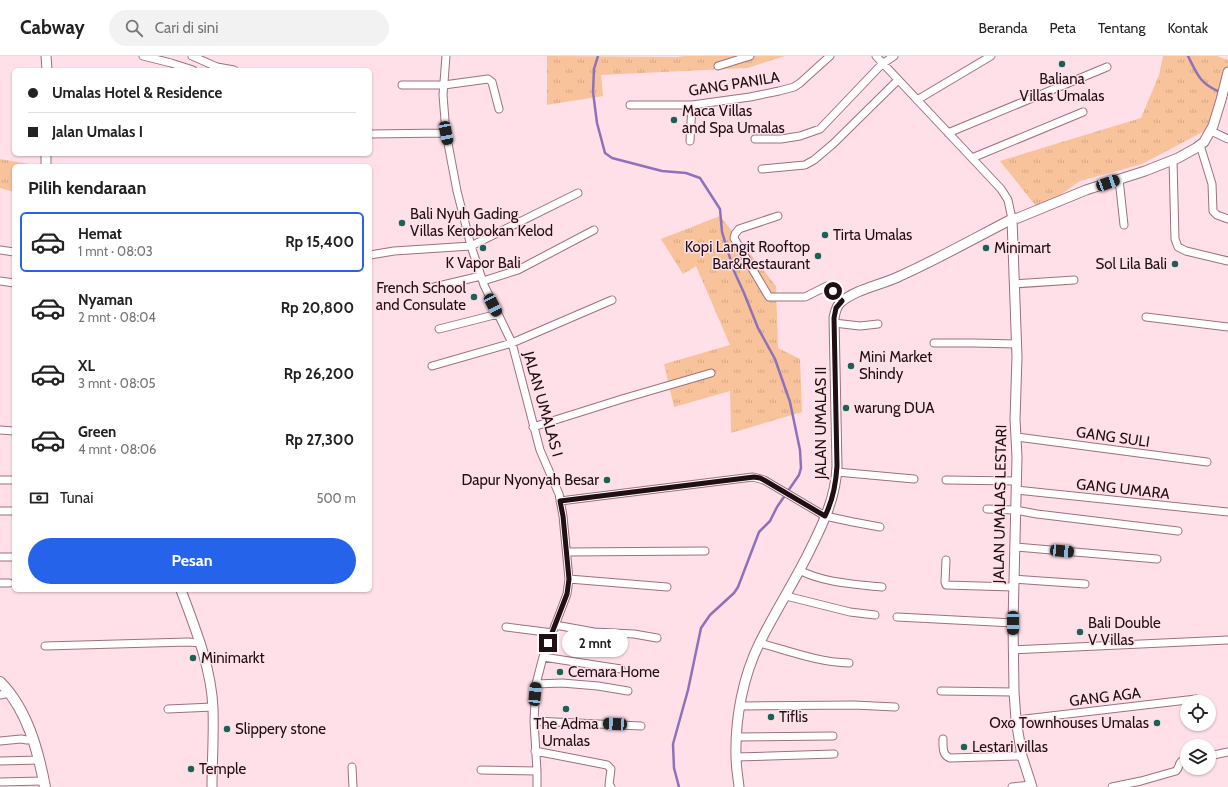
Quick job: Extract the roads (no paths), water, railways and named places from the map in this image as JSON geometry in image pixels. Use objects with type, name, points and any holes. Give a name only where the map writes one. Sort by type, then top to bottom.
[{"type":"main road","points":[[0,682],[5,694],[19,707],[39,760],[44,784]]},
{"type":"street","points":[[46,56],[47,68]]},
{"type":"street","points":[[143,56],[187,68]]},
{"type":"street","points":[[192,56],[223,68]]},
{"type":"street","name":"JALAN UMALAS I","points":[[446,56],[444,109],[446,133],[457,191],[471,246],[482,278],[512,343],[533,427],[540,450],[560,501],[563,516],[569,579],[567,594],[543,657],[536,684],[534,721],[537,772],[536,787]]},
{"type":"street","points":[[718,66],[750,56]]},
{"type":"street","name":"GANG PANILA","points":[[630,105],[692,105],[750,97],[786,89],[800,82],[830,56]]},
{"type":"street","points":[[876,56],[1001,189],[1008,200],[1012,219]]},
{"type":"street","points":[[755,139],[781,139],[800,136],[820,129],[882,64],[894,56]]},
{"type":"street","points":[[917,100],[991,56]]},
{"type":"street","points":[[948,133],[1108,67]]},
{"type":"street","points":[[778,216],[739,229],[734,238],[769,297],[805,297],[827,286],[842,301],[856,293],[920,267],[1012,219],[1018,218],[1065,198],[1145,171],[1189,152],[1200,145],[1211,131],[1226,88],[1228,72]]},
{"type":"street","points":[[402,85],[444,85],[480,79],[490,80],[493,85],[499,109]]},
{"type":"street","points":[[762,169],[805,165],[814,160],[833,144],[898,80]]},
{"type":"street","points":[[690,141],[692,105]]},
{"type":"street","points":[[972,158],[1084,112]]},
{"type":"street","points":[[1211,131],[1228,139]]},
{"type":"street","points":[[372,134],[446,133]]},
{"type":"street","points":[[1200,145],[1212,184],[1213,211],[1217,215],[1228,219]]},
{"type":"street","points":[[1173,160],[1176,240],[1178,247],[1186,251],[1228,261]]},
{"type":"street","points":[[1119,179],[1124,225]]},
{"type":"street","points":[[372,255],[394,251],[471,246],[578,193]]},
{"type":"street","name":"JALAN UMALAS LESTARI","points":[[1012,219],[1017,437],[1013,623],[1014,692],[1016,720],[1022,756],[1031,786]]},
{"type":"street","points":[[430,288],[518,270],[594,230]]},
{"type":"street","points":[[0,250],[12,252]]},
{"type":"street","points":[[1014,284],[1074,280]]},
{"type":"street","points":[[0,281],[12,283]]},
{"type":"street","points":[[432,366],[512,343],[612,300]]},
{"type":"street","name":"JALAN UMALAS II","points":[[739,787],[736,757],[740,706],[751,664],[760,643],[816,537],[829,508],[835,488],[837,472],[834,318],[836,308],[842,301]]},
{"type":"street","points":[[439,329],[498,314]]},
{"type":"street","points":[[1146,317],[1228,327]]},
{"type":"street","points":[[834,323],[860,326],[878,324]]},
{"type":"street","points":[[934,343],[1016,344]]},
{"type":"street","points":[[533,427],[711,373]]},
{"type":"street","points":[[0,430],[12,431]]},
{"type":"street","name":"GANG SULI","points":[[1017,437],[1207,462]]},
{"type":"street","points":[[837,472],[914,479]]},
{"type":"street","points":[[560,501],[754,477],[764,480],[825,516],[880,527]]},
{"type":"street","points":[[0,480],[12,480]]},
{"type":"street","points":[[946,480],[1016,481]]},
{"type":"street","name":"GANG UMARA","points":[[1016,490],[1228,512]]},
{"type":"street","points":[[987,509],[1015,510],[1178,531]]},
{"type":"street","points":[[0,511],[12,511]]},
{"type":"street","points":[[1015,547],[1157,559]]},
{"type":"street","points":[[567,552],[704,551]]},
{"type":"street","points":[[0,557],[12,557]]},
{"type":"street","points":[[946,560],[946,585],[1014,583],[1086,584]]},
{"type":"street","points":[[799,570],[808,575],[831,580],[882,587]]},
{"type":"street","points":[[569,579],[667,587]]},
{"type":"street","points":[[0,583],[9,583]]},
{"type":"street","points":[[183,592],[201,643],[210,686],[213,707],[212,787]]},
{"type":"street","points":[[786,596],[850,612],[875,615]]},
{"type":"street","points":[[897,617],[1013,623]]},
{"type":"street","points":[[555,625],[594,632],[634,634],[658,638]]},
{"type":"street","points":[[506,627],[553,633]]},
{"type":"street","points":[[1013,650],[1228,640]]},
{"type":"street","points":[[45,646],[188,642],[201,643]]},
{"type":"street","points":[[760,643],[811,658],[849,663]]},
{"type":"street","points":[[543,657],[621,670]]},
{"type":"street","points":[[536,684],[562,683],[598,686],[628,691]]},
{"type":"street","points":[[941,691],[1014,692]]},
{"type":"street","name":"GANG AGA","points":[[1016,720],[1180,701]]},
{"type":"street","points":[[740,706],[854,705],[895,707]]},
{"type":"street","points":[[168,709],[213,707]]},
{"type":"street","points":[[534,721],[641,726]]},
{"type":"street","points":[[737,737],[832,736]]},
{"type":"street","points":[[0,741],[32,739]]},
{"type":"street","points":[[943,739],[944,754],[946,757],[950,758],[1022,756]]},
{"type":"street","points":[[535,751],[607,765],[611,770],[609,785],[611,787]]},
{"type":"street","points":[[1216,755],[1228,752]]},
{"type":"street","points":[[736,757],[834,754]]},
{"type":"street","points":[[0,761],[39,760]]},
{"type":"street","points":[[1112,787],[1141,781],[1176,771],[1180,762]]},
{"type":"street","points":[[352,766],[353,787]]},
{"type":"street","points":[[481,770],[537,772]]},
{"type":"street","points":[[0,782],[44,784]]},
{"type":"street","points":[[1012,787],[1031,786]]},
{"type":"waterway","points":[[598,56],[594,69],[593,92],[597,123],[605,153],[612,158],[662,171],[686,173],[700,178],[720,209],[722,232],[734,271],[758,328],[775,359],[790,402],[800,450],[801,468],[799,475],[777,507],[770,521],[759,532],[738,587],[734,593],[710,615],[701,628],[688,690],[673,744],[674,768],[679,787]]},
{"type":"waterway","points":[[1188,56],[1203,82],[1220,92]]},
{"type":"place","name":"Baliana Villas Umalas","points":[[1062,64]]},
{"type":"place","name":"Maca Villas and Spa Umalas","points":[[674,120]]},
{"type":"place","name":"Bali Nyuh Gading Villas Kerobokan Kelod","points":[[402,223]]},
{"type":"place","name":"Tirta Umalas","points":[[825,235]]},
{"type":"place","name":"K Vapor Bali","points":[[483,248]]},
{"type":"place","name":"Minimart","points":[[986,248]]},
{"type":"place","name":"Kopi Langit Rooftop Bar&Restaurant","points":[[818,256]]},
{"type":"place","name":"Sol Lila Bali","points":[[1175,264]]},
{"type":"place","name":"French School and Consulate","points":[[474,297]]},
{"type":"place","name":"Mini Market Shindy","points":[[851,366]]},
{"type":"place","name":"warung DUA","points":[[846,408]]},
{"type":"place","name":"Dapur Nyonyah Besar","points":[[607,480]]},
{"type":"place","name":"Bali Double V Villas","points":[[1080,632]]},
{"type":"place","name":"Minimarkt","points":[[193,658]]},
{"type":"place","name":"Cemara Home","points":[[560,672]]},
{"type":"place","name":"The Adma Umalas","points":[[566,709]]},
{"type":"place","name":"Tiflis","points":[[771,717]]},
{"type":"place","name":"Oxo Townhouses Umalas","points":[[1157,723]]},
{"type":"place","name":"Slippery stone","points":[[227,729]]},
{"type":"place","name":"Lestari villas","points":[[964,747]]},
{"type":"place","name":"Temple","points":[[191,769]]}]
